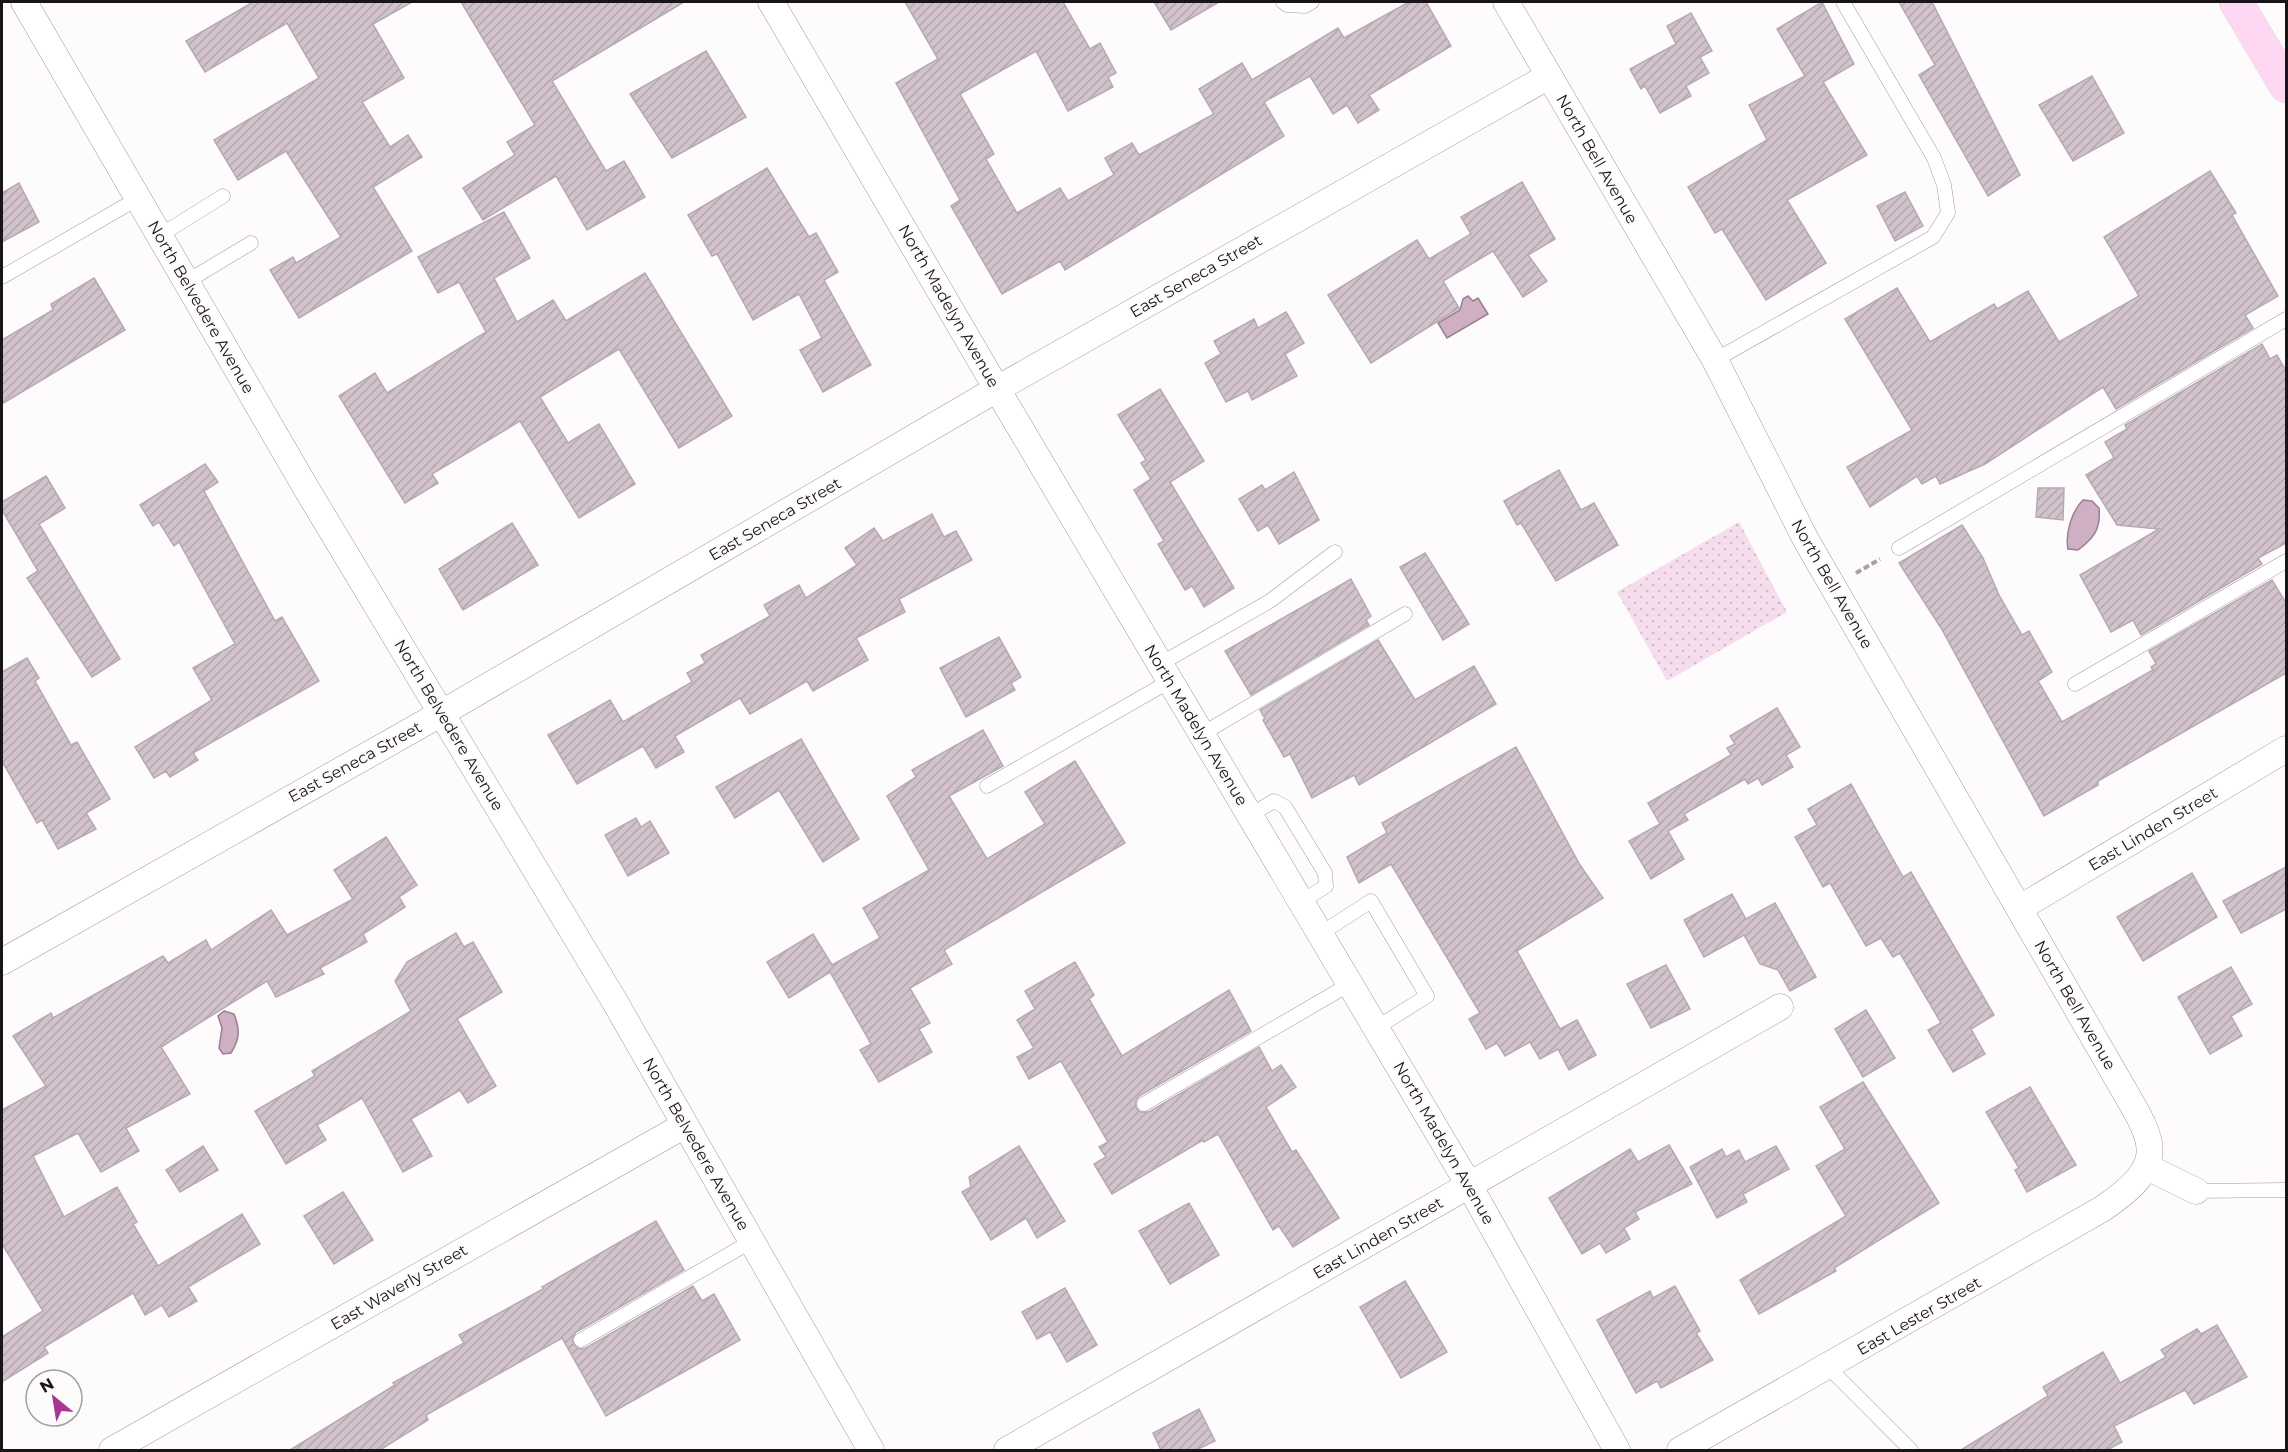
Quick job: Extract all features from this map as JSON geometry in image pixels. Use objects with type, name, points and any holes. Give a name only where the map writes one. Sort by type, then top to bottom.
[{"type":"main road","points":[[2236,2],[2286,86]]},
{"type":"street","name":"North Belvedere Avenue","points":[[24,2],[186,282],[615,1002],[871,1450]]},
{"type":"street","name":"North Madelyn Avenue","points":[[771,2],[997,389],[1469,1185],[1617,1450]]},
{"type":"street","name":"North Bell Avenue","points":[[1506,2],[1715,360],[1806,540],[2142,1122],[2151,1146],[2147,1167]]},
{"type":"street","name":"East Seneca Street","points":[[2,962],[442,713],[997,389],[1549,76]]},
{"type":"street","name":"East Linden Street","points":[[2020,908],[2286,749]]},
{"type":"street","name":"East Linden Street","points":[[1007,1450],[1780,1007]]},
{"type":"street","name":"East Waverly Street","points":[[112,1450],[685,1125]]},
{"type":"street","points":[[2147,1167],[2196,1191]]},
{"type":"street","name":"East Lester Street","points":[[1680,1450],[1829,1368],[2102,1209],[2127,1192],[2147,1167]]},
{"type":"lane","points":[[1283,2],[1287,5],[1305,6],[1312,2]]},
{"type":"lane","points":[[1715,360],[1933,237],[1948,213],[1944,185],[1934,158],[1843,2]]},
{"type":"lane","points":[[159,236],[223,196]]},
{"type":"lane","points":[[2,277],[137,199]]},
{"type":"lane","points":[[186,282],[251,243]]},
{"type":"lane","points":[[1899,548],[2286,319]]},
{"type":"lane","points":[[987,786],[1165,673],[1270,601],[1335,552]]},
{"type":"lane","points":[[2075,684],[2286,561]]},
{"type":"lane","points":[[1202,734],[1406,614]]},
{"type":"lane","points":[[1250,815],[1274,801],[1285,807],[1325,873],[1326,886],[1301,902]]},
{"type":"lane","points":[[1320,934],[1371,902],[1394,939],[1427,996],[1376,1028]]},
{"type":"lane","points":[[1144,1104],[1350,984]]},
{"type":"lane","points":[[2196,1191],[2286,1190]]},
{"type":"lane","points":[[581,1340],[752,1241]]},
{"type":"lane","points":[[1829,1368],[1911,1450]]},
{"type":"path","points":[[1833,587],[1899,548]]},
{"type":"shaded area","points":[[1468,296],[1473,301],[1478,298],[1488,314],[1447,338],[1438,323],[1460,310],[1463,299]]},
{"type":"shaded area","points":[[2083,500],[2092,501],[2099,508],[2099,522],[2092,537],[2078,550],[2068,549],[2070,523]]},
{"type":"shaded area","points":[[1739,522],[1787,612],[1667,681],[1617,592]]},
{"type":"shaded area","points":[[224,1011],[234,1014],[238,1034],[231,1053],[223,1054],[219,1048],[222,1028],[218,1016]]},
{"type":"building","points":[[253,2],[412,2],[373,24],[404,78],[362,102],[390,147],[408,135],[422,157],[373,187],[412,251],[299,318],[270,270],[293,257],[296,263],[341,237],[286,151],[238,180],[214,140],[319,78],[287,23],[205,72],[186,41]]},
{"type":"building","points":[[461,2],[684,2],[552,81],[606,171],[624,161],[645,197],[587,230],[556,176],[483,220],[463,188],[515,155],[507,142],[535,125]]},
{"type":"building","points":[[905,2],[1063,2],[1090,49],[1100,43],[1116,73],[1108,77],[1113,87],[1068,111],[1036,51],[960,94],[994,154],[986,159],[1017,213],[1060,188],[1068,201],[1114,175],[1105,158],[1132,143],[1139,155],[1214,114],[1199,89],[1242,63],[1252,80],[1338,28],[1344,38],[1409,2],[1426,2],[1451,46],[1369,95],[1379,110],[1358,123],[1347,105],[1333,114],[1310,76],[1264,102],[1284,136],[1065,270],[1060,261],[1002,294],[951,206],[960,200],[896,83],[938,59]]},
{"type":"building","points":[[1154,2],[1219,2],[1171,30]]},
{"type":"building","points":[[1822,2],[1854,64],[1823,82],[1867,155],[1787,200],[1826,263],[1766,300],[1722,229],[1715,233],[1688,187],[1767,140],[1749,105],[1805,76],[1777,29]]},
{"type":"building","points":[[1899,2],[1932,2],[2020,175],[1988,196],[1919,75],[1935,65]]},
{"type":"building","points":[[1691,13],[1712,51],[1700,57],[1709,73],[1686,86],[1691,96],[1660,113],[1645,86],[1641,89],[1630,69],[1676,44],[1667,26]]},
{"type":"building","points":[[706,51],[746,117],[672,158],[630,94]]},
{"type":"building","points":[[2092,76],[2124,133],[2073,161],[2039,105]]},
{"type":"building","points":[[767,168],[809,237],[816,233],[838,272],[824,280],[871,365],[823,392],[800,350],[822,338],[799,294],[753,320],[717,254],[712,256],[688,215]]},
{"type":"building","points":[[2210,171],[2236,213],[2232,215],[2278,296],[2245,315],[2253,328],[2116,409],[2103,387],[1985,464],[1940,484],[1936,476],[1922,484],[1917,476],[1870,507],[1847,467],[1912,430],[1845,319],[1897,288],[1930,342],[1994,304],[1997,309],[2028,291],[2059,342],[2139,296],[2104,237]]},
{"type":"building","points":[[1522,182],[1555,239],[1528,255],[1547,281],[1523,297],[1493,251],[1443,281],[1459,308],[1371,363],[1328,295],[1417,240],[1429,259],[1471,234],[1461,217]]},
{"type":"building","points":[[19,183],[39,222],[2,242],[2,193]]},
{"type":"building","points":[[1905,192],[1923,226],[1895,241],[1877,206]]},
{"type":"building","points":[[504,212],[530,258],[494,278],[517,322],[553,300],[566,321],[645,273],[732,416],[679,448],[619,349],[540,397],[568,443],[599,424],[635,484],[579,518],[520,421],[432,474],[438,483],[405,503],[339,396],[375,373],[387,393],[486,332],[459,282],[438,293],[418,257]]},
{"type":"building","points":[[94,278],[125,330],[2,404],[2,340],[53,310],[51,304]]},
{"type":"building","points":[[1286,312],[1304,343],[1285,354],[1297,376],[1252,400],[1248,391],[1226,402],[1205,363],[1221,354],[1214,341],[1254,319],[1258,328]]},
{"type":"building","points":[[2262,344],[2270,359],[2277,355],[2286,371],[2286,543],[2258,558],[2262,564],[2141,635],[2133,620],[2111,632],[2080,575],[2159,529],[2117,525],[2086,475],[2114,458],[2105,442],[2127,429],[2125,425]]},
{"type":"building","points":[[1160,389],[1204,461],[1170,482],[1234,588],[1204,607],[1192,586],[1185,590],[1158,544],[1164,541],[1134,490],[1151,479],[1141,463],[1146,460],[1118,415]]},
{"type":"building","points":[[205,464],[218,482],[204,491],[275,621],[282,617],[319,681],[193,753],[198,760],[170,777],[166,771],[154,778],[135,747],[212,700],[193,668],[235,644],[179,542],[174,546],[159,522],[153,526],[140,505]]},
{"type":"building","points":[[1559,470],[1581,510],[1594,503],[1618,545],[1556,581],[1521,523],[1517,525],[1504,501]]},
{"type":"building","points":[[1294,472],[1319,520],[1279,544],[1268,525],[1258,531],[1239,499],[1262,485],[1265,490]]},
{"type":"building","points":[[46,476],[65,508],[39,524],[120,659],[92,677],[27,578],[38,571],[2,510],[2,502]]},
{"type":"building","points":[[2038,488],[2064,488],[2063,520],[2036,517]]},
{"type":"building","points":[[932,514],[944,537],[956,531],[972,560],[899,599],[905,612],[856,638],[868,660],[813,691],[807,681],[750,714],[740,698],[675,736],[684,752],[656,768],[643,746],[577,784],[548,735],[610,700],[623,722],[692,682],[687,673],[705,663],[701,655],[770,616],[764,605],[799,585],[806,598],[857,565],[845,548],[874,528],[883,541]]},
{"type":"building","points":[[512,523],[538,565],[463,610],[439,569]]},
{"type":"building","points":[[1962,525],[1983,558],[1999,595],[2022,635],[2029,631],[2052,672],[2038,681],[2062,722],[2153,670],[2151,667],[2156,664],[2149,651],[2272,580],[2286,603],[2286,673],[2098,781],[2098,785],[2044,816],[1941,628],[1899,563]]},
{"type":"building","points":[[1425,553],[1469,624],[1443,640],[1400,567]]},
{"type":"building","points":[[1351,579],[1371,616],[1366,620],[1369,625],[1251,695],[1225,651]]},
{"type":"building","points":[[999,637],[1021,677],[1011,683],[1015,690],[966,717],[940,668]]},
{"type":"building","points":[[1378,640],[1415,700],[1474,666],[1496,704],[1359,785],[1354,775],[1312,798],[1290,754],[1284,757],[1263,720],[1265,719],[1260,710]]},
{"type":"building","points":[[27,658],[39,678],[35,681],[71,745],[77,742],[110,799],[86,813],[96,829],[58,849],[42,820],[37,823],[2,761],[2,672]]},
{"type":"building","points":[[1777,708],[1800,747],[1786,755],[1793,767],[1762,785],[1758,778],[1748,784],[1745,779],[1684,814],[1688,820],[1668,831],[1684,859],[1651,879],[1629,841],[1660,824],[1648,803],[1731,755],[1727,748],[1735,744],[1730,736]]},
{"type":"building","points":[[983,730],[1003,766],[949,796],[987,859],[1045,824],[1025,792],[1075,761],[1125,843],[944,950],[952,964],[910,988],[930,1023],[919,1029],[932,1052],[879,1082],[860,1050],[871,1044],[830,972],[789,998],[767,962],[813,934],[832,965],[880,938],[863,908],[929,870],[887,796],[916,777],[912,770]]},
{"type":"building","points":[[801,739],[859,839],[823,862],[779,790],[735,818],[716,787]]},
{"type":"building","points":[[1516,747],[1580,865],[1603,898],[1517,951],[1560,1029],[1577,1020],[1596,1055],[1569,1070],[1558,1049],[1540,1059],[1530,1042],[1505,1056],[1497,1043],[1486,1049],[1469,1019],[1480,1013],[1391,864],[1359,883],[1347,857],[1387,833],[1382,823]]},
{"type":"building","points":[[1851,784],[1903,877],[1911,872],[1994,1015],[1971,1029],[1985,1054],[1953,1072],[1928,1030],[1941,1023],[1900,953],[1893,957],[1881,938],[1866,946],[1830,883],[1823,887],[1795,837],[1817,825],[1808,809]]},
{"type":"building","points":[[636,818],[641,827],[650,821],[669,853],[628,876],[605,835]]},
{"type":"building","points":[[386,837],[417,885],[399,897],[405,907],[363,934],[367,942],[320,968],[324,974],[276,997],[267,981],[161,1047],[190,1094],[126,1128],[139,1151],[101,1172],[78,1133],[33,1156],[64,1217],[117,1187],[137,1222],[133,1224],[158,1266],[242,1214],[260,1244],[188,1287],[197,1301],[169,1317],[162,1305],[145,1315],[133,1293],[44,1347],[48,1353],[2,1382],[2,1337],[43,1311],[2,1244],[2,1110],[46,1086],[13,1036],[51,1013],[53,1018],[163,956],[168,963],[206,940],[211,950],[271,910],[287,935],[353,899],[334,870]]},
{"type":"building","points":[[2286,867],[2286,909],[2241,933],[2223,901]]},
{"type":"building","points":[[2192,873],[2217,917],[2143,961],[2117,917]]},
{"type":"building","points":[[1732,894],[1746,919],[1775,903],[1816,977],[1790,991],[1778,970],[1760,964],[1744,935],[1704,957],[1684,920]]},
{"type":"building","points":[[456,933],[464,947],[473,942],[502,992],[457,1019],[496,1086],[468,1103],[460,1090],[411,1119],[432,1156],[403,1172],[362,1098],[317,1125],[326,1140],[286,1164],[255,1111],[315,1076],[312,1071],[411,1011],[395,981],[407,962]]},
{"type":"building","points":[[1075,962],[1094,995],[1089,999],[1122,1056],[1229,990],[1251,1031],[1139,1096],[1136,1100],[1136,1108],[1140,1112],[1149,1112],[1259,1047],[1272,1071],[1281,1065],[1296,1087],[1266,1107],[1292,1152],[1296,1150],[1339,1218],[1293,1247],[1279,1226],[1273,1230],[1218,1134],[1204,1142],[1203,1140],[1112,1194],[1094,1164],[1106,1157],[1099,1147],[1108,1142],[1061,1061],[1029,1079],[1017,1057],[1034,1048],[1017,1020],[1035,1009],[1025,991]]},
{"type":"building","points":[[1666,965],[1690,1009],[1651,1028],[1627,984]]},
{"type":"building","points":[[2231,967],[2252,1004],[2231,1016],[2242,1036],[2210,1054],[2178,997]]},
{"type":"building","points":[[1866,1010],[1895,1058],[1863,1077],[1835,1029]]},
{"type":"building","points":[[1863,1082],[1939,1203],[1834,1268],[1836,1271],[1759,1314],[1740,1280],[1846,1216],[1816,1166],[1845,1149],[1820,1107]]},
{"type":"building","points":[[2030,1087],[2076,1165],[2027,1192],[2015,1170],[2019,1168],[1986,1112]]},
{"type":"building","points":[[1669,1145],[1692,1184],[1635,1212],[1639,1219],[1624,1228],[1630,1239],[1606,1253],[1600,1243],[1582,1254],[1549,1198],[1630,1149],[1638,1162]]},
{"type":"building","points":[[203,1146],[218,1170],[180,1192],[166,1170]]},
{"type":"building","points":[[1019,1146],[1065,1221],[1037,1238],[1026,1218],[991,1240],[962,1192],[971,1187],[969,1177]]},
{"type":"building","points":[[1776,1146],[1789,1169],[1743,1194],[1747,1202],[1717,1218],[1690,1167],[1722,1149],[1726,1157],[1739,1150],[1745,1162]]},
{"type":"building","points":[[343,1192],[373,1240],[334,1264],[304,1216]]},
{"type":"building","points":[[1189,1203],[1219,1255],[1170,1284],[1139,1231]]},
{"type":"building","points":[[656,1221],[684,1270],[576,1332],[572,1339],[574,1345],[580,1349],[586,1348],[693,1286],[702,1301],[714,1294],[740,1340],[606,1416],[562,1338],[426,1415],[428,1420],[380,1450],[290,1450],[395,1385],[393,1383],[464,1343],[459,1335],[543,1289],[542,1287]]},
{"type":"building","points":[[1405,1281],[1447,1352],[1401,1378],[1360,1307]]},
{"type":"building","points":[[1675,1286],[1700,1331],[1696,1333],[1713,1360],[1661,1388],[1657,1381],[1636,1393],[1597,1320],[1650,1291],[1653,1298]]},
{"type":"building","points":[[1065,1288],[1097,1345],[1067,1362],[1050,1332],[1037,1339],[1022,1312]]},
{"type":"building","points":[[2217,1325],[2247,1377],[2194,1404],[2185,1390],[2114,1426],[2122,1442],[2107,1450],[1961,1450],[2048,1396],[2043,1387],[2103,1352],[2120,1383],[2166,1357],[2161,1350],[2197,1329],[2201,1334]]},
{"type":"building","points":[[1199,1409],[1215,1441],[1196,1450],[1161,1450],[1153,1433]]}]
